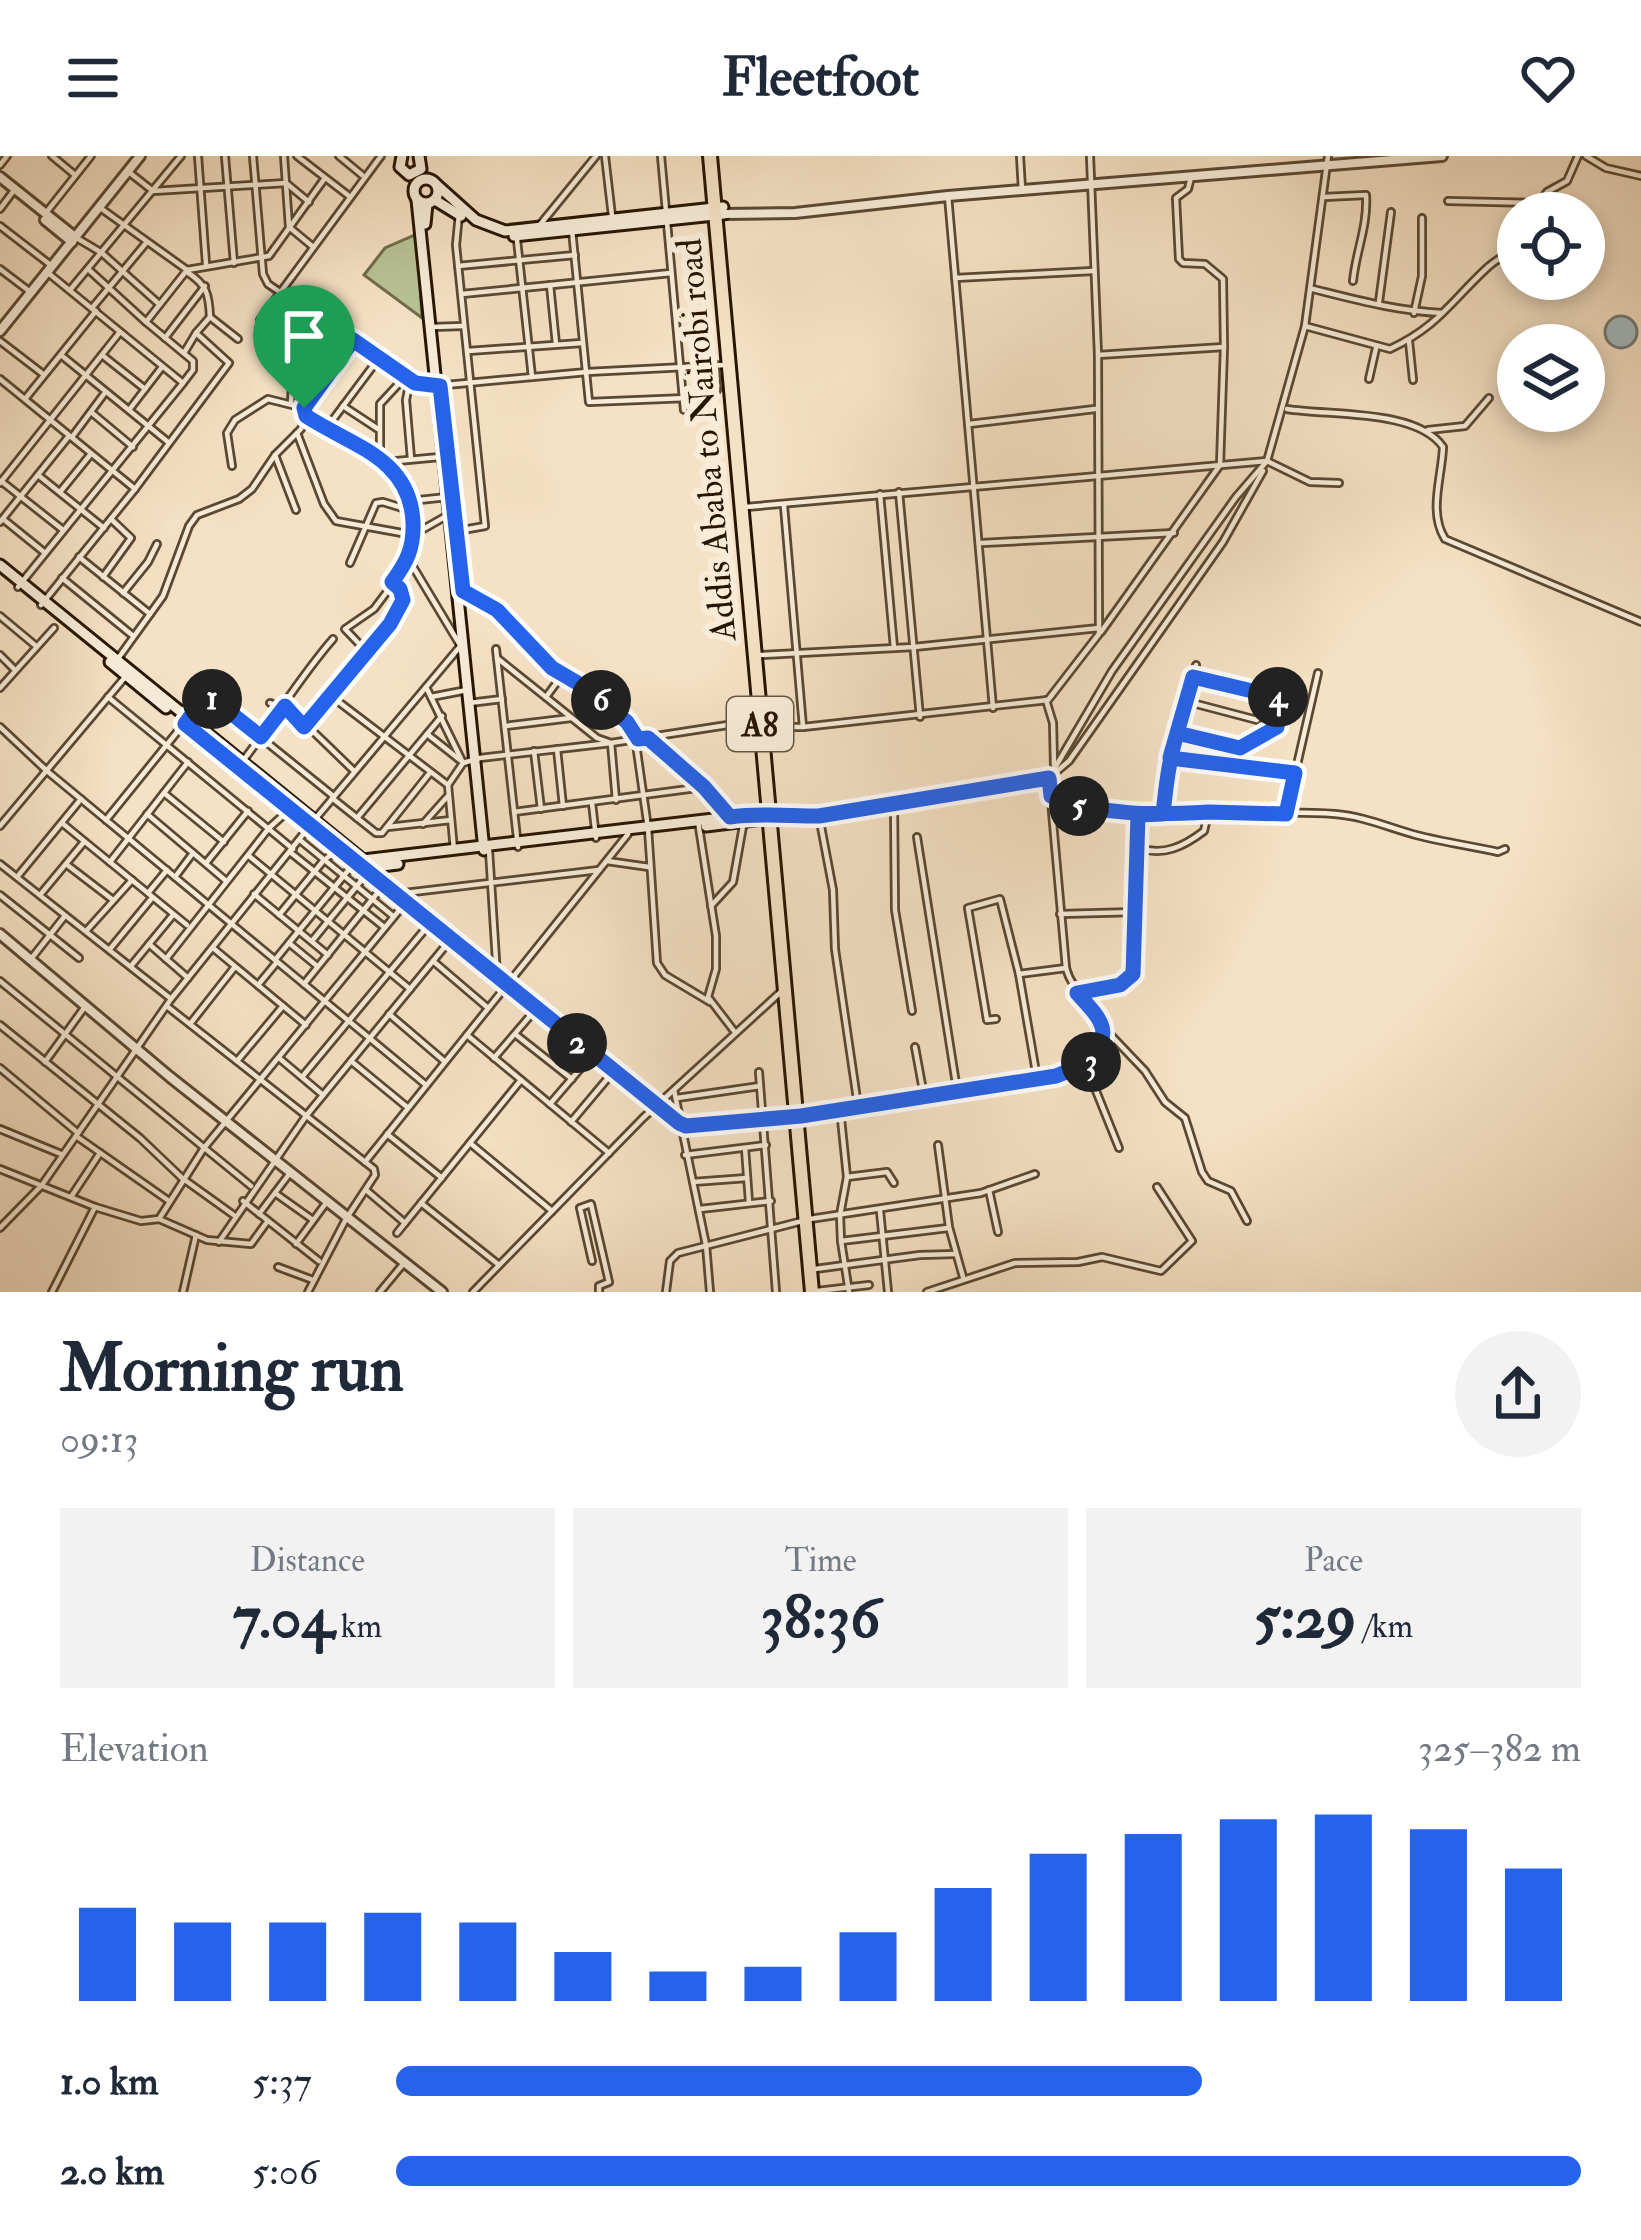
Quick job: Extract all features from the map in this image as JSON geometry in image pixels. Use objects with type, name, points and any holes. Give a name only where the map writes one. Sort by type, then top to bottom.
[{"type":"highway","name":"Addis Ababa to Nairobi road","points":[[714,156],[815,1292]]},
{"type":"highway","name":"Addis Ababa to Nairobi road","points":[[719,211],[722,365],[744,507]]},
{"type":"highway","name":"Addis Ababa to Nairobi road","points":[[772,816],[798,1116]]},
{"type":"highway","name":"Addis Ababa to Nairobi road","points":[[807,1220],[815,1292]]},
{"type":"main road","points":[[384,156],[418,172],[420,160]]},
{"type":"main road","points":[[420,160],[436,183],[482,224],[512,234],[539,226],[572,226]]},
{"type":"main road","points":[[402,166],[424,199],[485,232],[512,234],[719,211]]},
{"type":"main road","points":[[436,183],[421,180],[430,325],[463,591],[472,703],[470,760],[487,849]]},
{"type":"main road","points":[[424,199],[436,183]]},
{"type":"main road","points":[[438,386],[461,644],[472,703]]},
{"type":"main road","points":[[0,568],[363,867],[518,844],[772,816]]},
{"type":"main road","points":[[115,662],[126,676],[358,857],[368,861],[487,849]]},
{"type":"main road","points":[[699,824],[772,816]]},
{"type":"main road","points":[[596,836],[648,830]]},
{"type":"street","points":[[0,165],[8,156]]},
{"type":"street","points":[[53,156],[76,176]]},
{"type":"street","points":[[45,214],[92,156]]},
{"type":"street","points":[[70,290],[181,156]]},
{"type":"street","points":[[198,156],[207,266]]},
{"type":"street","points":[[225,156],[234,263]]},
{"type":"street","points":[[254,156],[265,280],[407,378],[438,386],[586,372],[722,365],[715,395],[592,404],[588,399],[586,372],[584,343],[572,226]]},
{"type":"street","points":[[284,156],[289,227],[312,246]]},
{"type":"street","points":[[297,156],[349,196]]},
{"type":"street","points":[[339,156],[364,177]]},
{"type":"street","points":[[260,320],[349,196],[384,156]]},
{"type":"street","points":[[539,226],[596,156]]},
{"type":"street","points":[[605,156],[612,221]]},
{"type":"street","points":[[661,156],[683,410]]},
{"type":"street","points":[[1020,156],[1022,190]]},
{"type":"street","points":[[1090,156],[1098,355],[1099,631]]},
{"type":"street","points":[[719,211],[795,213],[1328,160],[1442,156]]},
{"type":"street","points":[[1553,192],[1568,181],[1582,156],[1606,168],[1641,176]]},
{"type":"street","points":[[72,238],[128,171],[134,157]]},
{"type":"street","points":[[0,327],[134,157]]},
{"type":"street","points":[[772,816],[819,816],[894,804],[1052,774],[1069,761],[1257,487],[1285,409],[1305,326],[1328,160]]},
{"type":"street","points":[[128,171],[153,191],[286,183],[309,202]]},
{"type":"street","points":[[454,850],[448,785],[470,760],[764,723],[803,727],[1046,700],[1220,466],[1223,279],[1205,264],[1179,259],[1176,198],[1188,189],[1191,177]]},
{"type":"street","points":[[146,322],[187,271],[262,260],[273,252],[325,178]]},
{"type":"street","points":[[0,180],[72,238]]},
{"type":"street","points":[[0,180],[72,238],[124,270],[160,304]]},
{"type":"street","points":[[0,208],[12,193]]},
{"type":"street","points":[[1324,197],[1364,194],[1367,198],[1353,281]]},
{"type":"street","points":[[948,196],[993,708]]},
{"type":"street","points":[[1448,201],[1497,202]]},
{"type":"street","points":[[99,207],[206,286],[210,317],[238,339]]},
{"type":"street","points":[[1379,302],[1391,212]]},
{"type":"street","points":[[457,531],[485,526],[458,266],[459,214]]},
{"type":"street","points":[[1414,313],[1422,276],[1422,218]]},
{"type":"street","points":[[0,226],[183,383]]},
{"type":"street","points":[[512,234],[532,377]]},
{"type":"street","points":[[25,399],[146,242]]},
{"type":"street","points":[[458,266],[575,255]]},
{"type":"street","points":[[1305,326],[1390,349],[1434,325],[1497,262]]},
{"type":"street","points":[[20,585],[149,427],[194,364],[88,269]]},
{"type":"street","points":[[0,270],[29,291]]},
{"type":"street","points":[[955,278],[1096,271]]},
{"type":"street","points":[[462,294],[672,273]]},
{"type":"street","points":[[550,285],[556,344]]},
{"type":"street","points":[[165,338],[206,286]]},
{"type":"street","points":[[1312,289],[1379,302],[1390,309],[1442,313]]},
{"type":"street","points":[[184,352],[210,317]]},
{"type":"street","points":[[430,325],[466,326]]},
{"type":"street","points":[[64,531],[1,482],[120,332]]},
{"type":"street","points":[[42,603],[230,363],[196,333]]},
{"type":"street","points":[[0,340],[44,375]]},
{"type":"street","points":[[115,662],[163,596],[175,558],[197,515],[252,489],[297,433],[306,416],[304,408],[353,340]]},
{"type":"street","points":[[1408,341],[1413,380]]},
{"type":"street","points":[[468,351],[584,343]]},
{"type":"street","points":[[1098,355],[1224,346]]},
{"type":"street","points":[[1369,379],[1376,348]]},
{"type":"street","points":[[291,404],[292,385],[310,353]]},
{"type":"street","points":[[61,355],[170,443]]},
{"type":"street","points":[[102,355],[145,389]]},
{"type":"street","points":[[326,429],[379,358]]},
{"type":"street","points":[[128,410],[163,367]]},
{"type":"street","points":[[383,460],[380,404],[407,378]]},
{"type":"street","points":[[407,378],[411,459]]},
{"type":"street","points":[[0,380],[135,489]]},
{"type":"street","points":[[46,553],[1,521],[106,392]]},
{"type":"street","points":[[1285,409],[1392,419],[1428,430],[1465,426],[1489,398]]},
{"type":"street","points":[[232,466],[227,434],[235,421],[268,399],[304,408]]},
{"type":"street","points":[[344,406],[380,430]]},
{"type":"street","points":[[969,424],[1097,409]]},
{"type":"street","points":[[91,412],[133,447]]},
{"type":"street","points":[[306,416],[383,460],[404,482],[410,501],[409,560],[374,608],[345,628],[367,652]]},
{"type":"street","points":[[1428,430],[1443,447],[1437,508],[1440,533],[1447,542],[1641,622]]},
{"type":"street","points":[[297,433],[331,516],[346,525],[413,535],[449,514]]},
{"type":"street","points":[[60,492],[91,453]]},
{"type":"street","points":[[275,455],[296,510]]},
{"type":"street","points":[[383,460],[442,457]]},
{"type":"street","points":[[744,507],[1267,463],[1310,482],[1339,483]]},
{"type":"street","points":[[1052,774],[1112,670],[1236,497],[1267,463]]},
{"type":"street","points":[[38,475],[104,528]]},
{"type":"street","points":[[898,492],[920,717]]},
{"type":"street","points":[[880,494],[894,648]]},
{"type":"street","points":[[410,501],[447,497]]},
{"type":"street","points":[[350,563],[363,527],[380,501],[412,511]]},
{"type":"street","points":[[784,505],[803,727]]},
{"type":"street","points":[[103,577],[131,538],[110,519]]},
{"type":"street","points":[[980,544],[1174,533]]},
{"type":"street","points":[[123,593],[157,544]]},
{"type":"street","points":[[80,557],[150,614]]},
{"type":"street","points":[[0,1228],[42,1185],[171,999],[461,644],[409,560]]},
{"type":"street","points":[[62,578],[134,637]]},
{"type":"street","points":[[304,727],[401,604],[400,589],[392,582]]},
{"type":"street","points":[[463,591],[497,610],[552,668],[627,722],[638,739],[660,970],[710,1002],[734,1032]]},
{"type":"street","points":[[0,616],[36,646]]},
{"type":"street","points":[[0,688],[54,628]]},
{"type":"street","points":[[757,655],[1099,631]]},
{"type":"street","points":[[242,762],[285,706],[298,679],[333,639]]},
{"type":"street","points":[[496,649],[518,844]]},
{"type":"street","points":[[0,655],[15,670]]},
{"type":"street","points":[[497,658],[611,743]]},
{"type":"street","points":[[1163,814],[1170,758],[1196,665]]},
{"type":"street","points":[[1286,814],[1318,673]]},
{"type":"street","points":[[546,697],[563,674]]},
{"type":"street","points":[[0,826],[126,676]]},
{"type":"street","points":[[1177,733],[1240,748],[1277,727],[1278,697],[1193,677]]},
{"type":"street","points":[[196,686],[376,833],[388,827],[451,820]]},
{"type":"street","points":[[425,686],[470,760]]},
{"type":"street","points":[[431,697],[467,690]]},
{"type":"street","points":[[106,820],[207,694]]},
{"type":"street","points":[[331,696],[448,785]]},
{"type":"street","points":[[108,697],[385,928]]},
{"type":"street","points":[[472,703],[502,699]]},
{"type":"street","points":[[1046,700],[1053,723],[1051,796],[1066,968],[1077,993],[1099,1015],[1104,1028],[1145,1071],[1165,1102],[1185,1118],[1202,1172],[1231,1192],[1247,1221]]},
{"type":"street","points":[[1185,701],[1257,720]]},
{"type":"street","points":[[270,703],[285,706],[354,771]]},
{"type":"street","points":[[357,818],[442,716]]},
{"type":"street","points":[[505,726],[572,718]]},
{"type":"street","points":[[0,727],[426,1085]]},
{"type":"street","points":[[427,734],[470,760]]},
{"type":"street","points":[[648,738],[730,817]]},
{"type":"street","points":[[611,743],[616,800]]},
{"type":"street","points":[[556,749],[563,806]]},
{"type":"street","points":[[534,751],[542,808]]},
{"type":"street","points":[[1170,758],[1295,773]]},
{"type":"street","points":[[110,862],[188,762]]},
{"type":"street","points":[[388,827],[430,772]]},
{"type":"street","points":[[514,812],[704,787]]},
{"type":"street","points":[[164,793],[224,842]]},
{"type":"street","points":[[423,824],[449,796]]},
{"type":"street","points":[[1051,796],[1096,810],[1138,815],[1346,815],[1443,841],[1498,852],[1505,849]]},
{"type":"street","points":[[17,878],[81,799]]},
{"type":"street","points":[[592,803],[596,836]]},
{"type":"street","points":[[894,804],[896,910],[911,1011]]},
{"type":"street","points":[[166,958],[268,828],[290,810]]},
{"type":"street","points":[[206,864],[248,812]]},
{"type":"street","points":[[1138,848],[1174,849],[1204,831],[1209,812]]},
{"type":"street","points":[[147,814],[227,882]]},
{"type":"street","points":[[1077,993],[1129,981],[1136,956],[1138,815]]},
{"type":"street","points":[[819,816],[833,890],[835,949],[858,1106]]},
{"type":"street","points":[[711,906],[733,882],[744,822]]},
{"type":"street","points":[[62,823],[189,926]]},
{"type":"street","points":[[699,824],[716,962],[710,1002]]},
{"type":"street","points":[[365,1162],[628,834]]},
{"type":"street","points":[[917,837],[957,1090]]},
{"type":"street","points":[[299,840],[394,916]]},
{"type":"street","points":[[40,896],[84,842]]},
{"type":"street","points":[[487,849],[497,976]]},
{"type":"street","points":[[279,915],[324,860],[338,850]]},
{"type":"street","points":[[175,877],[193,853]]},
{"type":"street","points":[[249,856],[410,989]]},
{"type":"street","points":[[607,861],[649,867]]},
{"type":"street","points":[[0,864],[171,999]]},
{"type":"street","points":[[66,864],[113,900]]},
{"type":"street","points":[[258,985],[344,876],[363,867]]},
{"type":"street","points":[[363,867],[655,1107],[686,1126],[798,1116],[1037,1078],[1086,1066],[1096,1058],[1104,1028]]},
{"type":"street","points":[[311,942],[357,886],[363,867]]},
{"type":"street","points":[[110,949],[167,870]]},
{"type":"street","points":[[396,894],[600,870]]},
{"type":"street","points":[[86,931],[132,880]]},
{"type":"street","points":[[304,984],[384,884]]},
{"type":"street","points":[[0,895],[79,958]]},
{"type":"street","points":[[254,895],[328,955]]},
{"type":"street","points":[[996,1019],[987,1020],[969,906],[1002,900],[1037,1078]]},
{"type":"street","points":[[159,1219],[204,1148],[406,902]]},
{"type":"street","points":[[1060,914],[1137,912]]},
{"type":"street","points":[[31,959],[66,915]]},
{"type":"street","points":[[131,966],[173,915]]},
{"type":"street","points":[[302,1077],[431,922]]},
{"type":"street","points":[[0,934],[346,1220],[442,1292]]},
{"type":"street","points":[[218,1242],[306,1116],[451,939]]},
{"type":"street","points":[[289,943],[319,967]]},
{"type":"street","points":[[149,944],[188,978]]},
{"type":"street","points":[[213,948],[307,1025]]},
{"type":"street","points":[[433,962],[489,1008]]},
{"type":"street","points":[[190,1024],[236,967]]},
{"type":"street","points":[[1019,974],[1066,968]]},
{"type":"street","points":[[0,981],[253,1187]]},
{"type":"street","points":[[0,999],[9,988]]},
{"type":"street","points":[[473,1292],[655,1107],[784,989]]},
{"type":"street","points":[[45,1062],[86,1006]]},
{"type":"street","points":[[237,1061],[283,1006]]},
{"type":"street","points":[[167,1007],[376,1172],[308,1292]]},
{"type":"street","points":[[494,1058],[536,1009]]},
{"type":"street","points":[[389,1014],[445,1062]]},
{"type":"street","points":[[0,1025],[182,1178],[235,1216]]},
{"type":"street","points":[[515,1034],[572,1079]]},
{"type":"street","points":[[467,1035],[609,1153]]},
{"type":"street","points":[[915,1047],[924,1096]]},
{"type":"street","points":[[550,1104],[592,1055]]},
{"type":"street","points":[[279,1058],[323,1095]]},
{"type":"street","points":[[351,1061],[408,1108]]},
{"type":"street","points":[[1086,1066],[1119,1148]]},
{"type":"street","points":[[0,1068],[100,1153],[169,1201]]},
{"type":"street","points":[[571,1121],[613,1072]]},
{"type":"street","points":[[759,1072],[776,1292]]},
{"type":"street","points":[[397,1233],[521,1080]]},
{"type":"street","points":[[674,1094],[760,1086]]},
{"type":"street","points":[[674,1094],[700,1209],[710,1292]]},
{"type":"street","points":[[840,1109],[847,1178],[841,1241],[849,1290]]},
{"type":"street","points":[[0,1129],[63,1155]]},
{"type":"street","points":[[387,1134],[442,1178]]},
{"type":"street","points":[[470,1143],[552,1211]]},
{"type":"street","points":[[938,1144],[949,1227],[963,1277]]},
{"type":"street","points":[[686,1155],[766,1145]]},
{"type":"street","points":[[745,1148],[749,1204]]},
{"type":"street","points":[[71,1197],[100,1153]]},
{"type":"street","points":[[0,1169],[95,1207],[141,1221],[159,1219],[218,1242],[251,1244],[267,1222]]},
{"type":"street","points":[[847,1178],[887,1172],[894,1184]]},
{"type":"street","points":[[259,1214],[290,1173]]},
{"type":"street","points":[[666,1292],[674,1256],[706,1245],[807,1220],[989,1190],[1035,1174]]},
{"type":"street","points":[[692,1182],[747,1178]]},
{"type":"street","points":[[927,1292],[1016,1263],[1102,1257],[1161,1271],[1192,1241],[1157,1187]]},
{"type":"street","points":[[365,1190],[406,1222]]},
{"type":"street","points":[[989,1190],[998,1232]]},
{"type":"street","points":[[274,1193],[314,1220]]},
{"type":"street","points":[[243,1201],[321,1263]]},
{"type":"street","points":[[700,1209],[772,1201]]},
{"type":"street","points":[[296,1244],[326,1203]]},
{"type":"street","points":[[421,1203],[499,1265]]},
{"type":"street","points":[[592,1262],[580,1210],[591,1204],[609,1279],[599,1286],[599,1292]]},
{"type":"street","points":[[52,1292],[95,1207]]},
{"type":"street","points":[[880,1210],[888,1292]]},
{"type":"street","points":[[841,1241],[949,1227]]},
{"type":"street","points":[[183,1292],[196,1235]]},
{"type":"street","points":[[815,1269],[956,1254]]},
{"type":"street","points":[[380,1292],[404,1263]]},
{"type":"street","points":[[278,1267],[313,1280]]},
{"type":"street","points":[[815,1292],[869,1285]]},
{"type":"green space","points":[[417,234],[422,318],[364,275],[385,248]]},
{"type":"water","points":[[1621,316],[1635,326],[1632,343],[1621,348],[1610,343],[1605,332],[1610,321]]},
{"type":"route","points":[[304,408],[306,416],[332,433],[380,457],[404,482],[412,507],[413,535],[407,565],[392,582],[403,596],[401,604],[390,624],[304,727],[285,706],[261,737],[207,694],[185,724],[655,1107],[686,1126],[816,1114],[1056,1076],[1096,1058],[1102,1018],[1077,993],[1112,988],[1129,981],[1133,974],[1138,815],[1163,814],[1166,778],[1171,754],[1177,733],[1240,748],[1277,727],[1278,697],[1193,677],[1180,718],[1171,754],[1170,758],[1237,767],[1295,773],[1286,814],[1198,812],[1163,814],[1132,815],[1096,810],[1051,796],[1049,778],[819,816],[772,812],[730,817],[648,738],[638,739],[627,722],[586,688],[552,668],[497,610],[463,591],[440,386],[415,383],[353,340],[304,408]]}]
